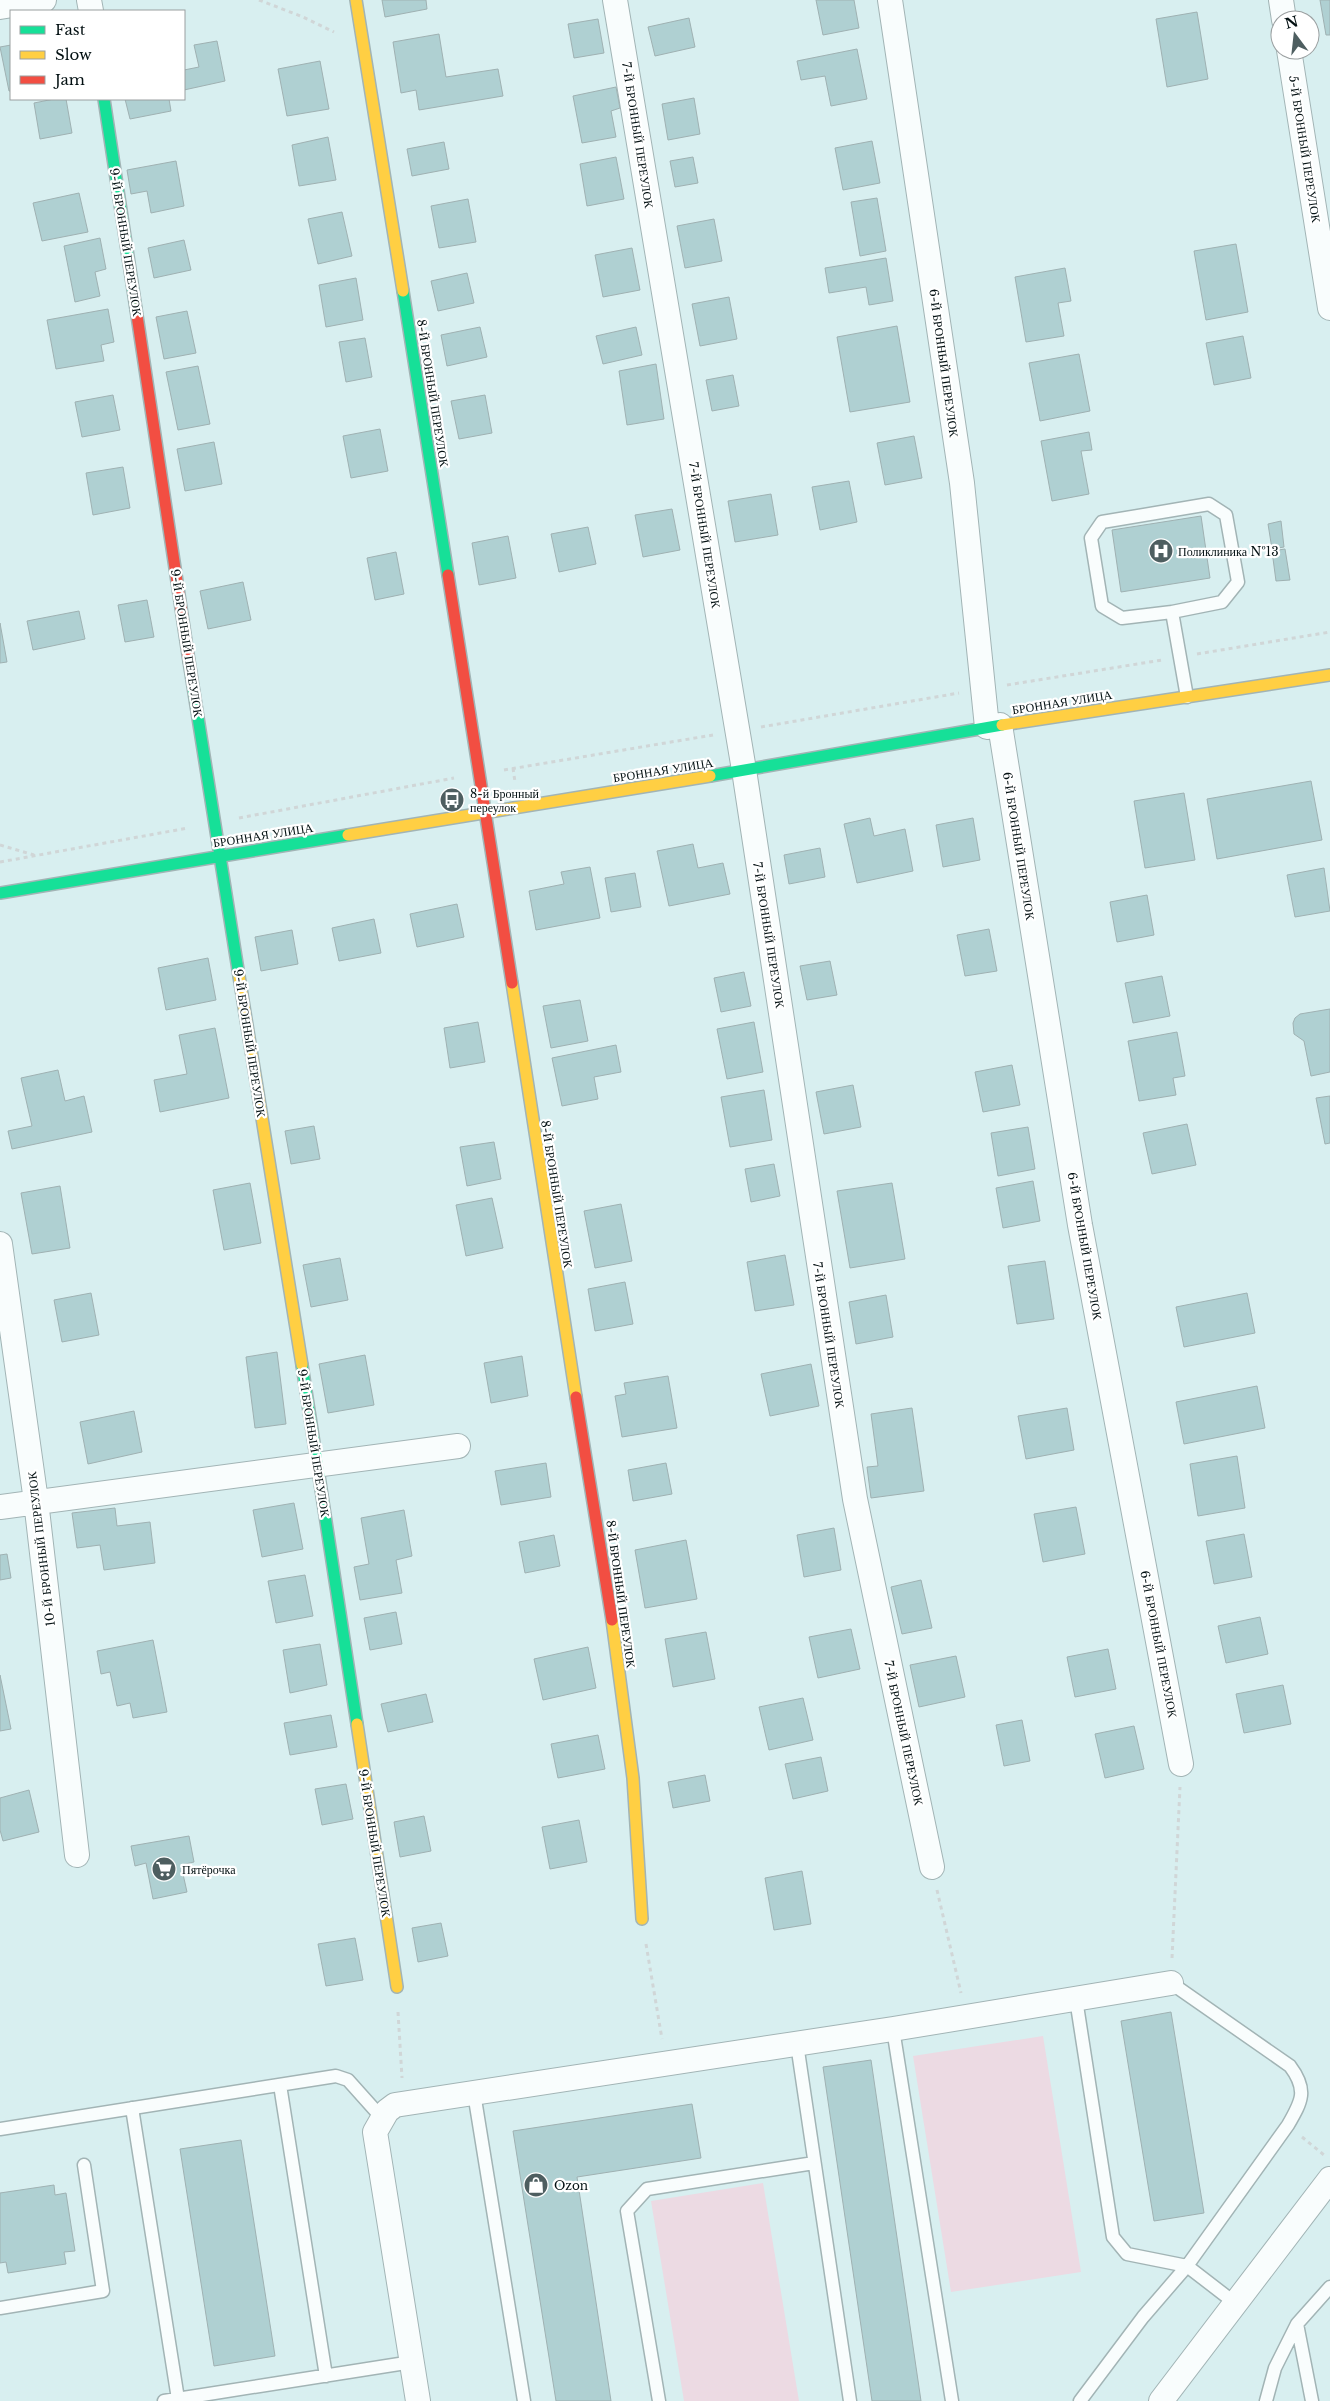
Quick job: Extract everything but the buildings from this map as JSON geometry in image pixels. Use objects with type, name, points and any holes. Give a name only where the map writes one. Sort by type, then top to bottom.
[{"type":"street","points":[[0,8],[44,0]]},
{"type":"street","name":"8-Й БРОННЫЙ ПЕРЕУЛОК","points":[[356,0],[480,774],[556,1277],[607,1582],[633,1778],[642,1919]]},
{"type":"street","name":"7-Й БРОННЫЙ ПЕРЕУЛОК","points":[[615,0],[738,731],[855,1499],[932,1867]]},
{"type":"street","name":"6-Й БРОННЫЙ ПЕРЕУЛОК","points":[[890,0],[962,484],[983,689],[993,726],[1080,1225],[1181,1764]]},
{"type":"street","name":"5-Й БРОННЫЙ ПЕРЕУЛОК","points":[[1291,60],[1330,308]]},
{"type":"street","name":"9-Й БРОННЫЙ ПЕРЕУЛОК","points":[[104,100],[219,856],[318,1464],[397,1986]]},
{"type":"street","name":"БРОННАЯ УЛИЦА","points":[[0,893],[744,770],[993,726],[1330,675]]},
{"type":"street","name":"10-Й БРОННЫЙ ПЕРЕУЛОК","points":[[0,1244],[36,1501],[78,1855]]},
{"type":"street","points":[[0,1506],[458,1446]]},
{"type":"street","points":[[418,2401],[375,2132],[382,2118],[391,2108],[403,2102],[797,2044],[1171,1983]]},
{"type":"street","points":[[1161,2401],[1330,2179]]},
{"type":"lane","points":[[1209,504],[1226,515],[1238,582],[1222,602],[1172,612],[1122,618],[1102,606],[1091,538],[1102,522],[1209,504]]},
{"type":"lane","points":[[1172,612],[1187,697]]},
{"type":"lane","points":[[1080,2401],[1143,2317],[1187,2266],[1288,2125],[1300,2104],[1300,2080],[1290,2066],[1171,1983]]},
{"type":"lane","points":[[1076,1999],[1113,2237],[1127,2254],[1187,2266],[1235,2303]]},
{"type":"lane","points":[[893,2029],[952,2401]]},
{"type":"lane","points":[[797,2044],[850,2401]]},
{"type":"lane","points":[[0,2129],[342,2077],[348,2080],[382,2118]]},
{"type":"lane","points":[[280,2085],[326,2376]]},
{"type":"lane","points":[[474,2093],[524,2401]]},
{"type":"lane","points":[[132,2108],[178,2399]]},
{"type":"lane","points":[[659,2401],[627,2211],[647,2189],[814,2163]]},
{"type":"lane","points":[[0,2308],[103,2291],[84,2165]]},
{"type":"lane","points":[[1266,2401],[1275,2368],[1297,2324],[1330,2287]]},
{"type":"lane","points":[[1297,2324],[1312,2401]]},
{"type":"lane","points":[[164,2401],[412,2362]]},
{"type":"path","points":[[259,0],[335,32]]},
{"type":"path","points":[[0,862],[480,774],[1330,632]]},
{"type":"path","points":[[0,845],[35,855]]},
{"type":"path","points":[[1171,1983],[1181,1764]]},
{"type":"path","points":[[932,1867],[966,2016]]},
{"type":"path","points":[[642,1919],[666,2063]]},
{"type":"path","points":[[397,1986],[403,2102]]},
{"type":"path","points":[[1288,2125],[1330,2160]]},
{"type":"shaded area","points":[[1043,2036],[1081,2272],[951,2292],[913,2056]]},
{"type":"shaded area","points":[[763,2183],[799,2401],[684,2401],[651,2201]]},
{"type":"traffic: fast","points":[[104,100],[136,309]]},
{"type":"traffic: fast","points":[[403,291],[448,575]]},
{"type":"traffic: fast","points":[[189,661],[239,976]]},
{"type":"traffic: fast","points":[[710,776],[1002,725]]},
{"type":"traffic: fast","points":[[0,893],[348,835]]},
{"type":"traffic: fast","points":[[302,1365],[357,1724]]},
{"type":"traffic: slow","points":[[356,0],[403,291]]},
{"type":"traffic: slow","points":[[1002,725],[1330,675]]},
{"type":"traffic: slow","points":[[348,835],[710,776]]},
{"type":"traffic: slow","points":[[239,976],[302,1365]]},
{"type":"traffic: slow","points":[[512,983],[576,1397]]},
{"type":"traffic: slow","points":[[612,1620],[633,1778],[642,1919]]},
{"type":"traffic: slow","points":[[357,1724],[397,1987]]},
{"type":"traffic: jam","points":[[136,309],[189,661]]},
{"type":"traffic: jam","points":[[448,575],[512,983]]},
{"type":"traffic: jam","points":[[576,1397],[612,1620]]},
{"type":"place","name":"Поликлиника №13","points":[[1161,551]]},
{"type":"place","name":"8-й Бронный переулок","points":[[452,800]]},
{"type":"place","name":"Пятёрочка","points":[[164,1869]]},
{"type":"place","name":"Ozon","points":[[536,2185]]}]
